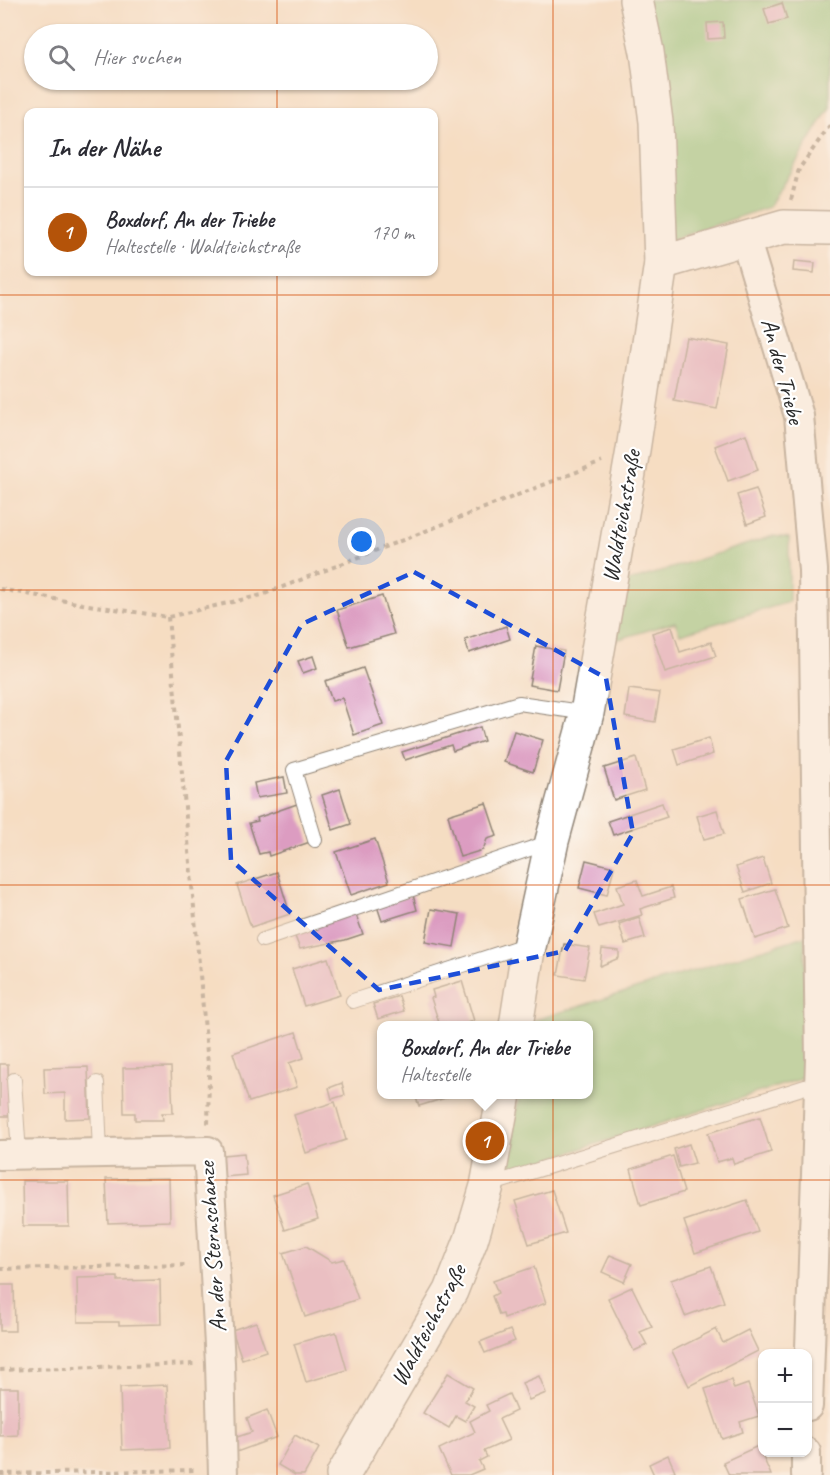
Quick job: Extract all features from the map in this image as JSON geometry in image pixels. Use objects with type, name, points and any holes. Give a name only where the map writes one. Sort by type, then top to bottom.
[{"type":"street","name":"Waldteichstraße","points":[[517,1021],[530,943],[552,841],[587,713],[633,450],[661,263],[656,122],[647,52],[636,0]]},
{"type":"street","points":[[661,263],[784,227],[830,228]]},
{"type":"street","name":"An der Triebe","points":[[745,238],[799,416],[813,570],[824,963],[807,1403]]},
{"type":"street","name":"Waldteichstraße","points":[[343,1475],[451,1291],[471,1240],[487,1186],[503,1099]]},
{"type":"street","name":"An der Sternschanze","points":[[9,1155],[208,1151],[220,1363],[223,1472]]},
{"type":"street","points":[[806,1457],[806,1475]]},
{"type":"lane","points":[[315,840],[294,770],[519,703],[587,713]]},
{"type":"lane","points":[[263,939],[552,841]]},
{"type":"lane","points":[[353,1001],[530,943]]},
{"type":"lane","points":[[9,1155],[14,1080]]},
{"type":"lane","points":[[97,1083],[100,1153]]},
{"type":"lane","points":[[487,1186],[818,1083]]},
{"type":"path","points":[[784,227],[799,169],[830,125]]},
{"type":"path","points":[[0,589],[168,617],[262,595],[633,450]]},
{"type":"path","points":[[168,617],[209,1075],[208,1151]]},
{"type":"path","points":[[0,1269],[214,1264]]},
{"type":"path","points":[[0,1370],[220,1363]]},
{"type":"path","points":[[0,1474],[223,1472]]},
{"type":"highlighted area","points":[[414,572],[606,678],[633,833],[565,951],[379,990],[231,860],[226,761],[302,624]]},
{"type":"green space","points":[[640,0],[830,0],[830,107],[769,207],[650,247]]},
{"type":"green space","points":[[773,536],[789,538],[789,602],[680,634],[675,622],[616,640],[624,583]]},
{"type":"green space","points":[[805,936],[804,1078],[505,1173],[518,1099],[593,1099],[593,1021],[532,1021]]},
{"type":"building","points":[[782,3],[787,19],[769,24],[764,9]]},
{"type":"building","points":[[723,22],[724,38],[708,39],[707,23]]},
{"type":"building","points":[[794,261],[815,263],[814,273],[793,271]]},
{"type":"building","points":[[686,337],[729,345],[717,409],[674,401]]},
{"type":"building","points":[[746,434],[758,470],[728,481],[715,446]]},
{"type":"building","points":[[756,489],[766,517],[747,524],[737,495]]},
{"type":"building","points":[[382,596],[394,634],[349,647],[337,610]]},
{"type":"building","points":[[506,626],[510,639],[469,653],[465,640]]},
{"type":"building","points":[[672,627],[680,652],[711,642],[716,656],[665,672],[652,633]]},
{"type":"building","points":[[536,646],[564,651],[557,690],[529,685]]},
{"type":"building","points":[[313,656],[317,668],[303,673],[298,661]]},
{"type":"building","points":[[363,668],[383,725],[354,735],[342,698],[332,701],[325,681]]},
{"type":"building","points":[[629,689],[660,693],[655,722],[625,717]]},
{"type":"building","points":[[480,727],[484,741],[453,751],[451,745],[405,760],[402,752]]},
{"type":"building","points":[[514,731],[543,740],[533,772],[504,762]]},
{"type":"building","points":[[709,738],[713,754],[679,765],[674,749]]},
{"type":"building","points":[[636,758],[645,790],[614,800],[604,768]]},
{"type":"building","points":[[284,777],[287,793],[257,798],[254,783]]},
{"type":"building","points":[[340,789],[351,824],[333,830],[322,795]]},
{"type":"building","points":[[486,803],[497,836],[487,839],[483,850],[460,857],[448,815]]},
{"type":"building","points":[[662,803],[667,817],[613,835],[608,821]]},
{"type":"building","points":[[297,804],[310,842],[269,856],[268,852],[259,854],[249,823]]},
{"type":"building","points":[[717,810],[724,834],[704,839],[697,816]]},
{"type":"building","points":[[375,839],[389,882],[351,895],[336,852]]},
{"type":"building","points":[[763,858],[771,883],[745,892],[736,867]]},
{"type":"building","points":[[586,860],[614,867],[607,895],[579,888]]},
{"type":"building","points":[[277,872],[290,914],[251,927],[237,885]]},
{"type":"building","points":[[637,880],[643,896],[671,887],[674,898],[640,909],[642,915],[599,928],[594,914],[623,904],[617,886]]},
{"type":"building","points":[[775,889],[788,928],[755,939],[742,899]]},
{"type":"building","points":[[413,895],[417,910],[382,921],[377,906]]},
{"type":"building","points":[[431,909],[460,914],[454,947],[425,942]]},
{"type":"building","points":[[355,912],[363,934],[300,949],[294,934]]},
{"type":"building","points":[[639,917],[645,938],[625,944],[619,924]]},
{"type":"building","points":[[564,944],[590,948],[584,979],[558,975]]},
{"type":"building","points":[[602,949],[619,951],[619,958],[600,966]]},
{"type":"building","points":[[328,958],[340,995],[304,1006],[292,969]]},
{"type":"building","points":[[462,981],[474,1021],[438,1021],[431,998],[434,997],[432,990]]},
{"type":"building","points":[[399,996],[404,1011],[378,1019],[373,1004]]},
{"type":"building","points":[[296,1032],[304,1058],[289,1063],[297,1087],[249,1102],[233,1053]]},
{"type":"building","points":[[0,1064],[8,1064],[9,1116],[0,1116]]},
{"type":"building","points":[[88,1067],[90,1118],[65,1119],[65,1093],[45,1094],[44,1068]]},
{"type":"building","points":[[171,1067],[173,1113],[162,1113],[163,1120],[135,1120],[135,1113],[124,1113],[123,1068]]},
{"type":"building","points":[[342,1083],[345,1095],[332,1099],[329,1088]]},
{"type":"building","points":[[416,1099],[442,1099],[419,1106]]},
{"type":"building","points":[[335,1102],[346,1140],[306,1153],[294,1115]]},
{"type":"building","points":[[760,1117],[771,1152],[734,1164],[732,1158],[717,1162],[708,1133]]},
{"type":"building","points":[[689,1144],[695,1163],[679,1167],[674,1149]]},
{"type":"building","points":[[244,1153],[246,1175],[224,1177],[223,1155]]},
{"type":"building","points":[[673,1156],[684,1192],[641,1205],[631,1169]]},
{"type":"building","points":[[169,1178],[170,1221],[108,1223],[106,1179]]},
{"type":"building","points":[[22,1181],[68,1181],[69,1226],[23,1226]]},
{"type":"building","points":[[307,1184],[318,1219],[285,1230],[273,1195]]},
{"type":"building","points":[[552,1190],[566,1233],[529,1244],[515,1201]]},
{"type":"building","points":[[747,1200],[758,1232],[695,1253],[684,1221]]},
{"type":"building","points":[[306,1246],[332,1262],[344,1259],[358,1299],[305,1317],[283,1253]]},
{"type":"building","points":[[610,1255],[632,1264],[624,1282],[602,1272]]},
{"type":"building","points":[[711,1266],[724,1302],[685,1316],[671,1280]]},
{"type":"building","points":[[534,1267],[546,1303],[504,1318],[503,1314],[499,1315],[492,1296],[498,1293],[493,1281]]},
{"type":"building","points":[[118,1277],[118,1281],[160,1280],[161,1324],[119,1325],[119,1322],[78,1322],[77,1278]]},
{"type":"building","points":[[0,1285],[14,1285],[15,1331],[0,1331]]},
{"type":"building","points":[[632,1287],[652,1327],[640,1332],[647,1345],[634,1351],[608,1298]]},
{"type":"building","points":[[256,1322],[266,1351],[242,1359],[232,1330]]},
{"type":"building","points":[[716,1329],[723,1343],[748,1330],[758,1351],[689,1386],[672,1351]]},
{"type":"building","points":[[510,1330],[515,1341],[485,1353],[480,1342]]},
{"type":"building","points":[[336,1332],[347,1370],[306,1382],[294,1344]]},
{"type":"building","points":[[448,1373],[473,1388],[465,1401],[474,1406],[465,1421],[456,1416],[449,1428],[423,1413]]},
{"type":"building","points":[[539,1376],[546,1393],[529,1400],[522,1383]]},
{"type":"building","points":[[731,1380],[734,1389],[748,1384],[758,1416],[740,1422],[743,1432],[722,1439],[705,1389]]},
{"type":"building","points":[[167,1385],[170,1448],[122,1450],[120,1387]]},
{"type":"building","points":[[0,1388],[18,1388],[18,1435],[0,1436]]},
{"type":"building","points":[[509,1394],[516,1411],[499,1419],[509,1440],[484,1451],[487,1457],[479,1461],[483,1469],[469,1475],[451,1475],[439,1449],[475,1432],[470,1421],[489,1411],[486,1405]]},
{"type":"building","points":[[267,1410],[277,1437],[234,1453],[234,1438],[252,1432],[247,1418]]},
{"type":"building","points":[[295,1435],[319,1448],[304,1475],[295,1475],[278,1465]]},
{"type":"building","points":[[758,1446],[758,1457],[763,1457],[771,1475],[729,1475],[723,1462]]},
{"type":"building","points":[[668,1455],[675,1471],[667,1475],[654,1475],[649,1464]]},
{"type":"place","name":"Boxdorf, An der Triebe","points":[[485,1141]]}]
